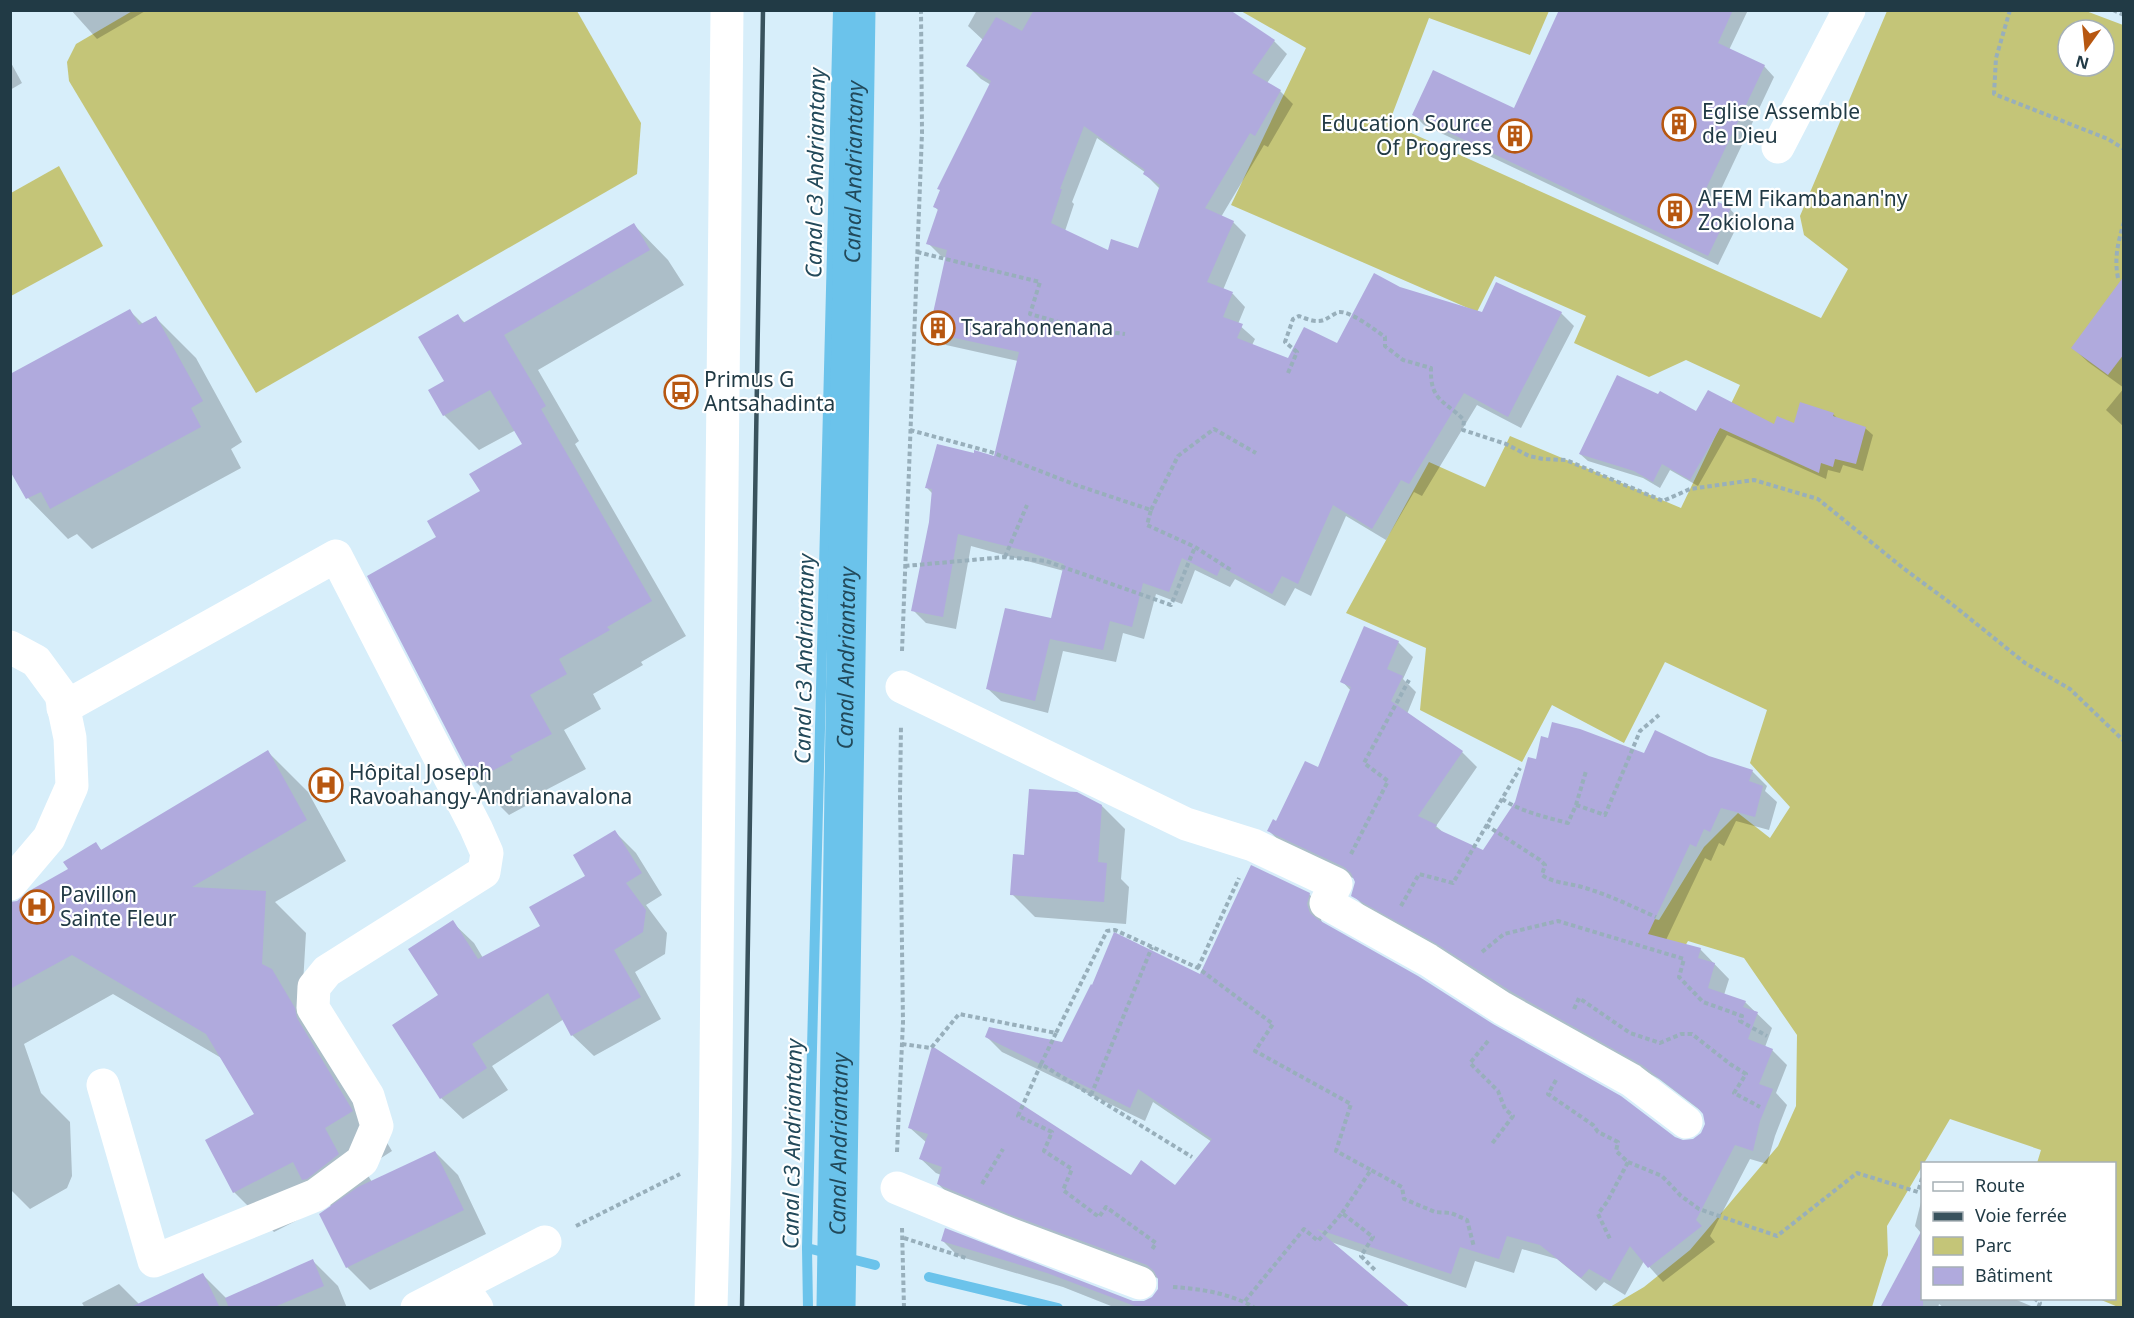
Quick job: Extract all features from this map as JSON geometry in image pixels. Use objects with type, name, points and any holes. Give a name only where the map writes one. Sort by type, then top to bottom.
[{"type":"street","points":[[711,1308],[715,1156],[727,10]]},
{"type":"street","points":[[1778,147],[1849,10]]},
{"type":"street","points":[[63,708],[336,556],[487,853],[484,872],[327,971],[314,987],[313,1008],[368,1096],[377,1126],[362,1161],[316,1195],[153,1261],[103,1085]]},
{"type":"street","points":[[10,646],[36,661],[61,695],[70,738],[72,786],[49,838],[10,884]]},
{"type":"street","points":[[902,687],[1186,824],[1253,845],[1336,884],[1326,903],[1428,960],[1511,1013],[1631,1080],[1686,1122]]},
{"type":"street","points":[[897,1188],[1004,1232],[1140,1283]]},
{"type":"street","points":[[417,1308],[469,1296],[544,1242]]},
{"type":"path","points":[[2010,10],[1996,58],[1994,94],[2100,135],[2124,149]]},
{"type":"path","points":[[2113,10],[2124,15]]},
{"type":"path","points":[[2118,278],[2115,263],[2116,248],[2124,222]]},
{"type":"path","points":[[917,252],[1040,282],[1030,314],[1080,328],[1125,334]]},
{"type":"path","points":[[1288,373],[1297,352],[1286,342],[1293,319],[1299,316],[1314,321],[1323,321],[1339,312],[1384,337],[1385,346],[1403,360],[1431,368],[1430,382],[1436,397],[1464,420],[1463,430],[1506,444],[1529,456],[1566,460],[1663,501],[1690,489],[1754,480],[1818,499],[2025,663],[2070,689],[2124,741]]},
{"type":"path","points":[[1231,570],[1194,547],[1147,525],[1151,510],[1178,456],[1215,429],[1256,453]]},
{"type":"path","points":[[910,430],[991,452],[1076,485],[1151,510]]},
{"type":"path","points":[[1005,557],[1027,505]]},
{"type":"path","points":[[905,566],[1005,557],[1046,561],[1171,605],[1194,547]]},
{"type":"path","points":[[1336,884],[1388,781],[1364,763],[1409,680]]},
{"type":"path","points":[[1576,805],[1605,815],[1640,731],[1659,715]]},
{"type":"path","points":[[1385,936],[1419,874],[1453,883],[1520,768]]},
{"type":"path","points":[[1502,799],[1539,816],[1568,823],[1586,771]]},
{"type":"path","points":[[1486,825],[1540,860],[1545,865],[1542,875],[1548,879],[1582,887],[1656,917]]},
{"type":"path","points":[[1198,968],[1253,845]]},
{"type":"path","points":[[1479,955],[1504,934],[1558,921],[1684,959],[1679,977],[1703,1002],[1742,1016],[1740,1021],[1767,1036]]},
{"type":"path","points":[[1255,1308],[1245,1301],[1207,1290],[1140,1283],[1146,1259],[1156,1243],[1106,1207],[1099,1217],[1063,1190],[1072,1169],[1044,1151],[1052,1132],[1018,1116],[1041,1064],[1107,932],[1115,930],[1198,968],[1273,1024],[1255,1051],[1351,1104],[1336,1151],[1402,1187],[1404,1199],[1435,1212],[1451,1213],[1467,1221],[1474,1247]]},
{"type":"path","points":[[1091,1095],[1152,946]]},
{"type":"path","points":[[1761,1107],[1734,1093],[1746,1074],[1692,1034],[1681,1034],[1660,1043],[1630,1033],[1580,998],[1567,1044],[1548,1094],[1593,1125],[1598,1132],[1618,1142],[1616,1151],[1628,1162],[1662,1176],[1681,1196],[1699,1209],[1777,1236],[1857,1173],[1918,1192],[1921,1184]]},
{"type":"path","points":[[1491,1145],[1513,1116],[1505,1109],[1498,1091],[1470,1063],[1511,1013]]},
{"type":"path","points":[[902,1044],[931,1048],[959,1014],[1056,1033]]},
{"type":"path","points":[[1041,1064],[1192,1157]]},
{"type":"path","points":[[544,1242],[715,1156]]},
{"type":"path","points":[[1610,1239],[1598,1214],[1628,1162]]},
{"type":"path","points":[[1245,1301],[1304,1229],[1318,1242],[1342,1213],[1371,1170]]},
{"type":"path","points":[[1342,1213],[1373,1237],[1361,1256],[1375,1269]]},
{"type":"green space","points":[[134,10],[577,11],[641,123],[637,174],[256,393],[69,81],[67,62],[76,44]]},
{"type":"green space","points":[[1241,11],[1549,11],[1530,55],[1429,18],[1389,123],[1821,318],[1848,269],[1804,235],[1800,216],[1887,11],[2086,11],[2104,18],[2056,18],[2056,78],[2116,78],[2116,22],[2123,25],[2123,1307],[2101,1300],[2116,1300],[2116,1162],[2037,1162],[2041,1150],[1950,1119],[1925,1162],[1921,1162],[1921,1168],[1887,1226],[1888,1255],[1872,1307],[1610,1307],[1644,1287],[1690,1250],[1778,1146],[1796,1106],[1797,1035],[1744,958],[1688,941],[1681,953],[1651,943],[1637,915],[1659,920],[1704,847],[1738,813],[1770,838],[1790,807],[1750,763],[1767,710],[1665,662],[1624,743],[1552,705],[1522,762],[1420,710],[1426,648],[1346,613],[1429,462],[1485,487],[1510,436],[1681,508],[1740,385],[1686,360],[1649,377],[1574,343],[1586,316],[1495,276],[1477,312],[1231,205],[1306,48]]},
{"type":"green space","points":[[59,166],[103,246],[11,296],[11,193]]},
{"type":"building","points":[[1034,10],[1230,10],[1275,40],[1252,73],[1281,90],[1255,136],[1250,133],[1205,208],[1234,221],[1207,282],[1233,292],[1223,317],[1243,324],[1237,338],[1288,358],[1304,327],[1337,343],[1374,273],[1400,287],[1482,312],[1496,282],[1562,312],[1508,417],[1464,393],[1409,484],[1401,480],[1372,529],[1333,505],[1298,584],[1282,576],[1272,594],[1221,567],[1217,576],[1182,558],[1169,592],[1143,583],[1132,627],[1110,621],[1103,650],[1050,639],[1035,701],[986,689],[1005,608],[1051,618],[1064,564],[1026,551],[958,534],[943,617],[911,611],[929,522],[932,489],[925,488],[937,444],[994,456],[1019,352],[932,333],[936,313],[933,313],[947,250],[926,244],[938,209],[933,207],[940,190],[937,189],[991,81],[966,66],[996,17],[1022,31]],"holes":[[[1084,126],[1145,170],[1143,174],[1160,185],[1138,248],[1111,239],[1108,250],[1051,223],[1062,189],[1060,189]]]},
{"type":"building","points":[[1559,10],[1733,10],[1718,43],[1765,65],[1703,195],[1731,208],[1708,256],[1412,115],[1433,70],[1514,108]]},
{"type":"building","points":[[634,223],[650,250],[504,335],[546,406],[541,409],[652,601],[607,627],[610,630],[559,659],[567,674],[530,695],[552,734],[510,756],[513,760],[473,781],[367,576],[436,537],[427,521],[480,491],[469,474],[522,444],[490,390],[443,416],[428,390],[444,381],[418,337],[458,314],[463,323]]},
{"type":"building","points":[[2124,276],[2124,354],[2108,375],[2071,348]]},
{"type":"building","points":[[130,309],[139,325],[156,316],[203,401],[191,408],[201,427],[50,509],[41,492],[26,499],[10,471],[10,374]]},
{"type":"building","points":[[1617,375],[1658,394],[1660,391],[1696,411],[1708,390],[1774,424],[1777,416],[1794,423],[1800,402],[1834,413],[1833,416],[1866,427],[1856,464],[1835,459],[1833,467],[1821,463],[1819,473],[1720,428],[1690,480],[1662,464],[1653,482],[1634,471],[1579,454]]},
{"type":"building","points":[[1364,626],[1399,641],[1387,669],[1403,676],[1391,701],[1463,751],[1418,816],[1437,825],[1435,828],[1483,850],[1515,802],[1528,757],[1536,759],[1541,736],[1548,738],[1552,722],[1580,729],[1644,753],[1655,730],[1709,756],[1753,770],[1749,781],[1763,786],[1755,817],[1721,808],[1710,832],[1704,829],[1696,847],[1690,844],[1648,934],[1701,948],[1698,958],[1715,963],[1708,988],[1746,1001],[1743,1007],[1758,1012],[1748,1039],[1773,1049],[1759,1084],[1773,1089],[1760,1121],[1753,1151],[1735,1145],[1696,1220],[1702,1226],[1648,1268],[1630,1246],[1610,1281],[1589,1269],[1581,1278],[1540,1245],[1507,1236],[1499,1259],[1460,1247],[1451,1274],[1317,1229],[1411,1308],[1140,1308],[1047,1273],[941,1241],[945,1228],[1133,1301],[1144,1301],[1152,1297],[1158,1289],[1158,1279],[1147,1265],[1011,1215],[937,1184],[942,1167],[919,1159],[928,1134],[908,1128],[932,1046],[1131,1175],[1141,1160],[1175,1185],[1212,1139],[1138,1089],[1130,1108],[985,1037],[989,1027],[1062,1042],[1092,985],[1114,932],[1200,974],[1251,865],[1310,893],[1307,904],[1310,913],[1317,919],[1418,976],[1493,1024],[1621,1096],[1675,1137],[1683,1140],[1693,1139],[1701,1133],[1705,1124],[1703,1114],[1698,1108],[1642,1065],[1512,992],[1437,944],[1351,896],[1355,882],[1351,873],[1344,867],[1267,831],[1273,819],[1276,821],[1305,761],[1318,767],[1351,687],[1340,682]]},
{"type":"building","points":[[268,750],[307,820],[192,887],[266,891],[262,964],[272,969],[295,1008],[297,1018],[353,1111],[325,1128],[339,1154],[307,1179],[302,1180],[293,1162],[233,1193],[205,1140],[254,1114],[206,1034],[72,955],[10,989],[10,902],[17,901],[29,891],[68,869],[63,862],[96,842],[101,850]]},
{"type":"building","points":[[1029,789],[1077,792],[1102,805],[1098,862],[1107,863],[1104,902],[1010,895],[1013,854],[1024,855]]},
{"type":"building","points":[[615,830],[642,873],[626,883],[646,910],[643,932],[614,950],[641,997],[571,1036],[548,993],[472,1044],[487,1068],[440,1099],[392,1025],[438,995],[408,949],[453,920],[478,959],[540,926],[529,907],[585,876],[573,855]]},
{"type":"building","points":[[435,1151],[464,1210],[346,1268],[319,1214],[358,1187]]},
{"type":"building","points":[[1921,1232],[1923,1308],[1880,1308]]},
{"type":"building","points":[[313,1259],[324,1286],[272,1308],[229,1308],[225,1298]]},
{"type":"building","points":[[203,1273],[220,1308],[129,1308]]},
{"type":"waterway","name":"Canal c3 Andriantany","points":[[808,1308],[807,1248],[838,10]]},
{"type":"waterway","name":"Canal Andriantany","points":[[836,1308],[856,10]]},
{"type":"waterway","points":[[807,1248],[875,1265]]},
{"type":"waterway","points":[[929,1277],[1058,1308]]},
{"type":"railway","points":[[742,1308],[763,10]]},
{"type":"place","name":"Eglise Assemble de Dieu","points":[[1679,124]]},
{"type":"place","name":"Education Source Of Progress","points":[[1515,136]]},
{"type":"place","name":"AFEM Fikambanan'ny Zokiolona","points":[[1675,211]]},
{"type":"place","name":"Tsarahonenana","points":[[938,328]]},
{"type":"place","name":"Primus G Antsahadinta","points":[[681,392]]},
{"type":"place","name":"Hôpital Joseph Ravoahangy-Andrianavalona","points":[[326,785]]},
{"type":"place","name":"Pavillon Sainte Fleur","points":[[37,907]]}]
